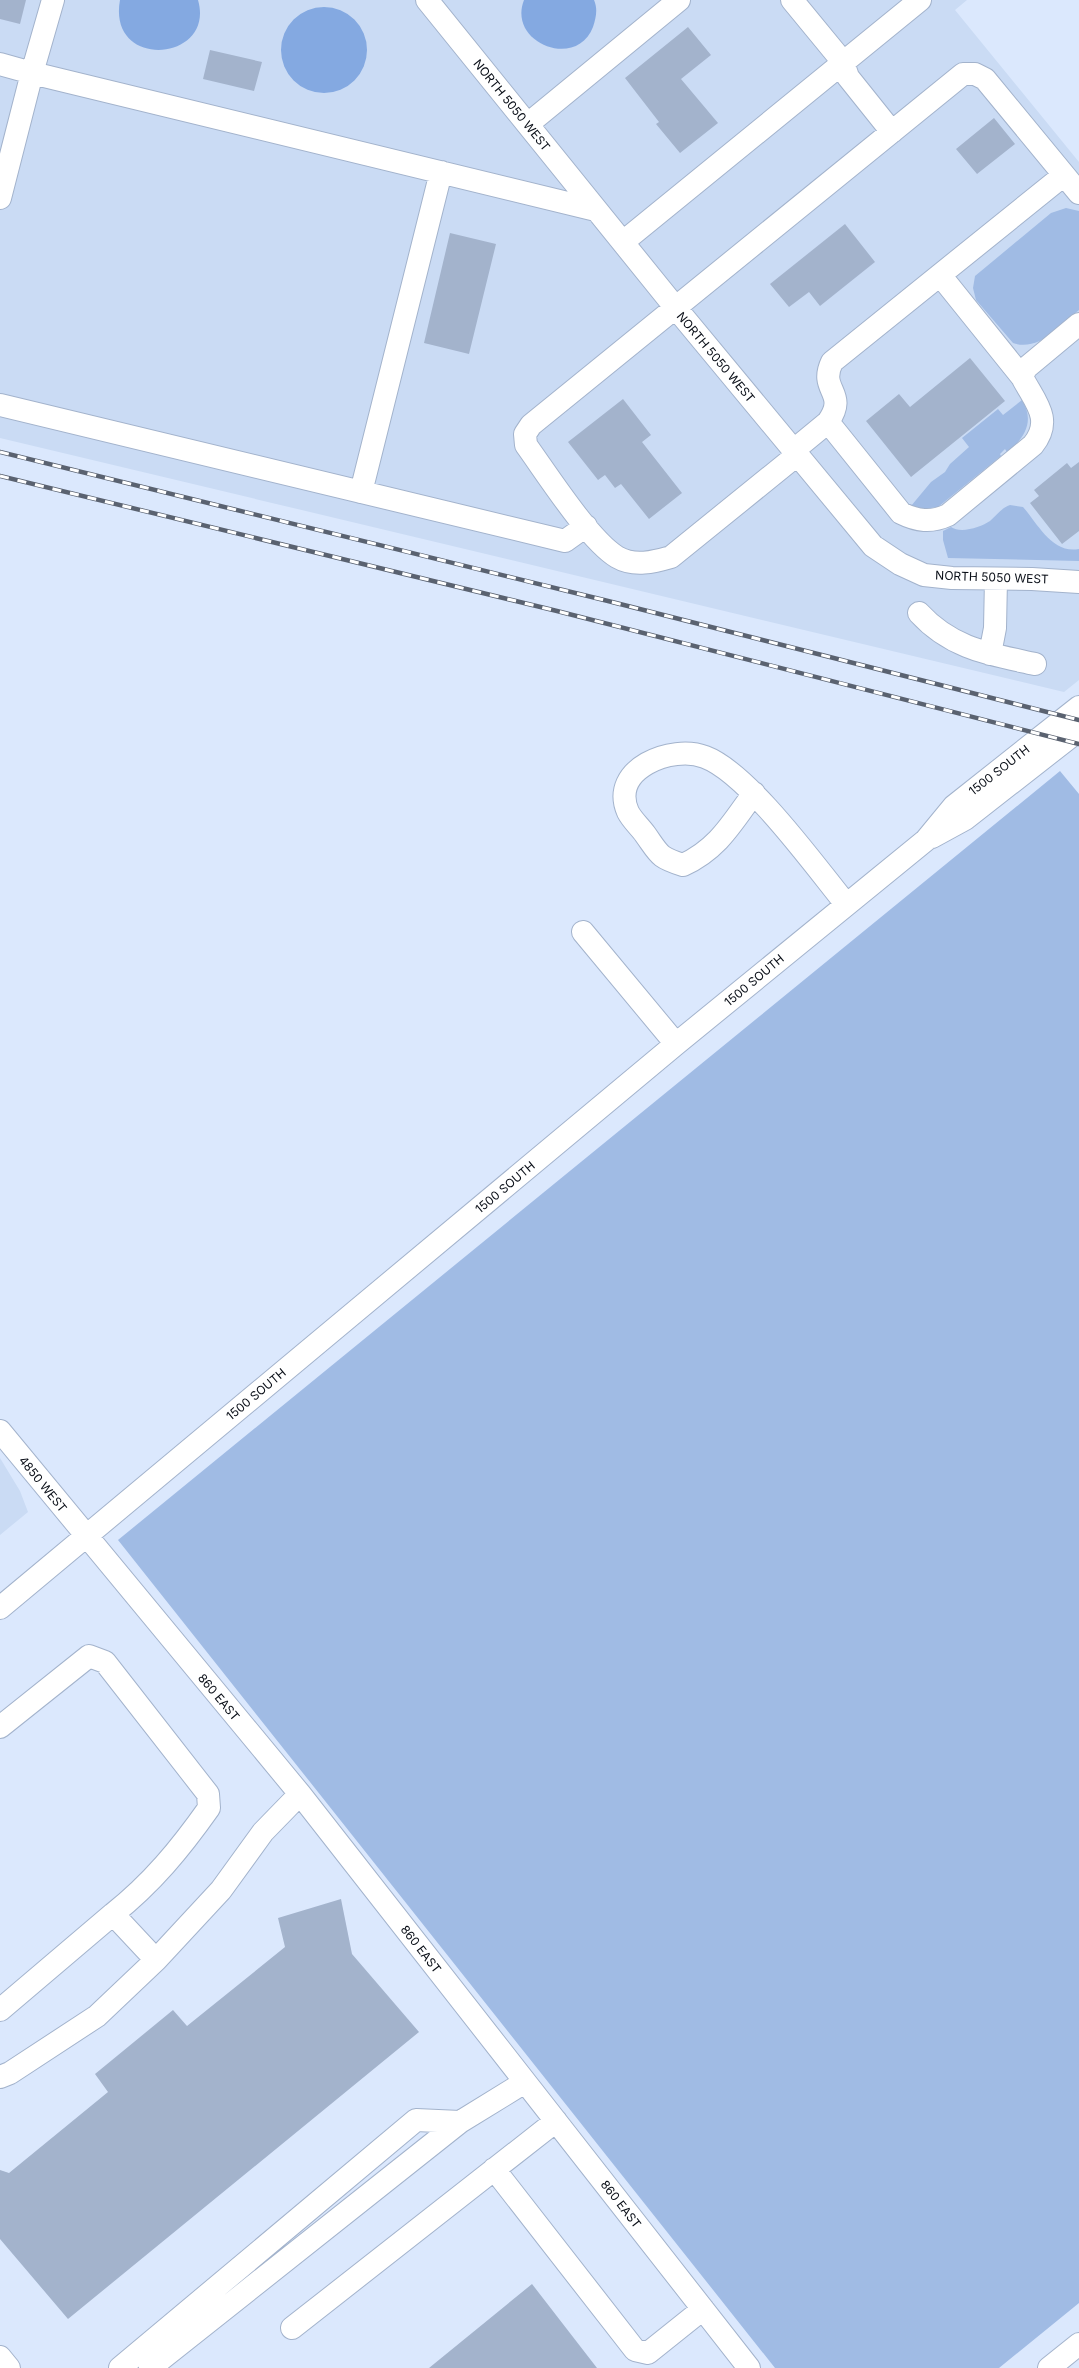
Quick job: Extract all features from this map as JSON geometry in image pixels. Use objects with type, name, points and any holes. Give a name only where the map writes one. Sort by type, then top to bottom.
[{"type":"street","points":[[0,198],[32,72],[53,0]]},
{"type":"street","name":"NORTH 5050 WEST","points":[[427,0],[675,307],[872,546],[900,564],[924,574],[952,578],[1079,582]]},
{"type":"street","points":[[528,124],[679,0]]},
{"type":"street","points":[[792,0],[843,62],[848,77],[892,132]]},
{"type":"street","points":[[623,242],[920,0]]},
{"type":"street","points":[[0,64],[596,210]]},
{"type":"street","points":[[1064,175],[832,362],[827,373],[830,386],[837,402],[835,412],[828,422],[796,453],[671,557],[652,563],[634,562],[618,558],[586,526],[526,445],[525,434],[531,425],[963,74],[975,74],[985,79],[1079,193]]},
{"type":"street","points":[[361,492],[441,172]]},
{"type":"street","points":[[828,422],[901,513],[915,520],[939,519],[948,514],[1033,445],[1041,435],[1044,424],[1042,414],[1022,377],[940,275]]},
{"type":"street","points":[[1022,377],[1026,368],[1079,324]]},
{"type":"street","points":[[0,405],[565,541],[586,526]]},
{"type":"street","points":[[990,654],[995,628],[996,579]]},
{"type":"street","points":[[919,613],[934,628],[952,640],[990,654],[1035,664]]},
{"type":"street","name":"1500 SOUTH","points":[[926,840],[954,806],[1079,706]]},
{"type":"street","name":"1500 SOUTH","points":[[0,1608],[846,904],[926,840],[965,819],[1079,730]]},
{"type":"street","points":[[754,793],[717,844],[697,858],[683,865],[662,858],[628,812],[625,796],[630,779],[641,766],[665,754],[684,753],[705,757],[727,770],[754,793],[846,904]]},
{"type":"street","points":[[584,932],[676,1044]]},
{"type":"street","name":"4850 WEST","points":[[0,1431],[86,1536]]},
{"type":"street","name":"860 EAST","points":[[86,1536],[300,1794],[749,2368]]},
{"type":"street","points":[[0,1727],[89,1656],[105,1662],[208,1794],[209,1808],[180,1849],[140,1893],[113,1914],[0,2010]]},
{"type":"street","points":[[3,2070],[96,2016],[156,1960],[220,1890],[263,1832],[300,1794]]},
{"type":"street","points":[[113,1914],[156,1960]]},
{"type":"street","points":[[150,2368],[460,2122],[525,2082]]},
{"type":"street","points":[[120,2368],[416,2120],[460,2122]]},
{"type":"street","points":[[292,2328],[556,2121]]},
{"type":"street","points":[[494,2169],[636,2350],[648,2353],[703,2309]]},
{"type":"street","points":[[1049,2368],[1079,2344]]},
{"type":"street","points":[[0,2357],[9,2368]]},
{"type":"shaded area","points":[[0,0],[967,0],[955,10],[1079,162],[1079,680],[1064,692],[0,438]]},
{"type":"shaded area","points":[[120,0],[198,0],[199,21],[192,36],[178,46],[161,50],[144,48],[129,39],[120,23]]},
{"type":"shaded area","points":[[524,0],[594,0],[596,14],[593,27],[585,40],[573,47],[560,49],[546,46],[534,39],[525,28],[521,15]]},
{"type":"shaded area","points":[[324,7],[340,10],[348,14],[360,26],[364,34],[367,50],[364,66],[360,74],[348,86],[340,90],[324,93],[308,90],[300,86],[288,74],[284,66],[281,50],[284,34],[288,26],[300,14],[308,10]]},
{"type":"shaded area","points":[[1066,208],[1079,211],[1079,310],[1049,336],[1041,340],[1032,344],[1023,345],[1013,343],[976,300],[973,288],[975,276],[1051,213]]},
{"type":"shaded area","points":[[1022,400],[1028,415],[1028,422],[1023,435],[1013,447],[1007,452],[1005,449],[1000,454],[1001,456],[938,507],[923,509],[911,506],[931,482],[945,472],[950,464],[969,447],[962,438],[998,409],[1003,415]]},
{"type":"shaded area","points":[[1010,505],[1023,507],[1046,536],[1053,542],[1061,547],[1079,549],[1079,561],[948,558],[943,540],[943,531],[951,527],[965,530],[982,525],[990,521]]},
{"type":"shaded area","points":[[1060,771],[1079,794],[1079,2303],[999,2368],[775,2368],[118,1540]]},
{"type":"shaded area","points":[[0,1458],[20,1491],[28,1512],[0,1535]]},
{"type":"building","points":[[0,0],[26,0],[20,24],[0,19]]},
{"type":"building","points":[[688,27],[711,55],[681,79],[718,123],[680,153],[656,124],[659,122],[625,78]]},
{"type":"building","points":[[210,50],[262,62],[254,91],[203,79]]},
{"type":"building","points":[[994,118],[1015,144],[977,174],[956,149]]},
{"type":"building","points":[[845,224],[875,262],[820,306],[809,292],[789,307],[770,284]]},
{"type":"building","points":[[450,233],[496,244],[469,354],[424,343]]},
{"type":"building","points":[[970,358],[1005,401],[911,477],[866,421],[899,394],[910,407]]},
{"type":"building","points":[[623,399],[651,435],[642,442],[682,493],[649,519],[621,484],[615,488],[605,475],[598,480],[568,442]]},
{"type":"building","points":[[1079,462],[1079,531],[1062,544],[1030,503],[1039,496],[1034,490],[1067,463],[1071,468]]},
{"type":"building","points":[[341,1899],[352,1954],[419,2032],[68,2319],[0,2239],[0,2170],[9,2173],[108,2092],[95,2074],[173,2010],[187,2026],[285,1947],[278,1918]]},
{"type":"building","points":[[532,2284],[597,2368],[429,2368]]},
{"type":"railway","points":[[0,452],[608,601],[1079,720]]},
{"type":"railway","points":[[0,476],[557,611],[1079,744]]}]
